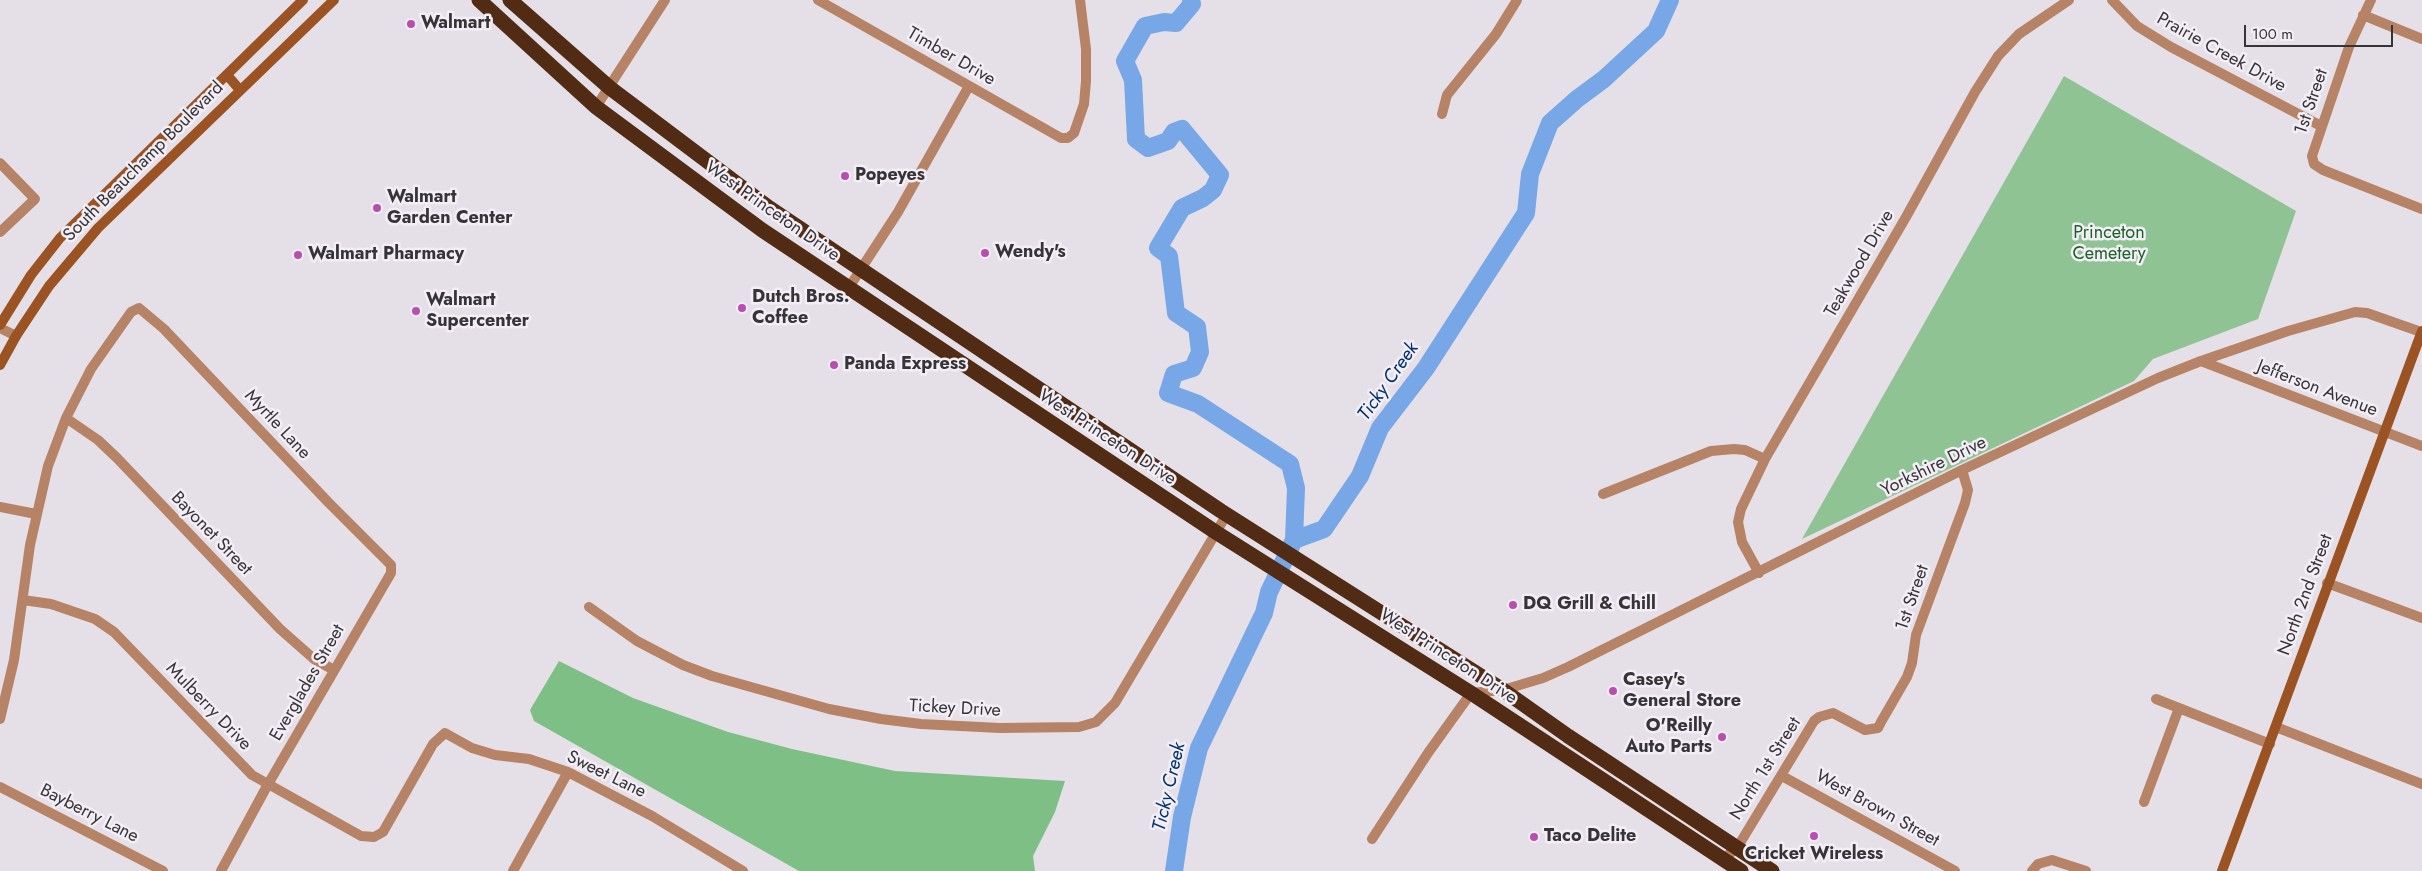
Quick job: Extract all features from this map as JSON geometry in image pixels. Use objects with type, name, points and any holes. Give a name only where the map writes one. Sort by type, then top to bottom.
[{"type":"highway","name":"West Princeton Drive","points":[[479,0],[596,107],[727,206],[848,289],[1217,533],[1472,693],[1741,871]]},
{"type":"highway","name":"West Princeton Drive","points":[[510,0],[610,88],[768,207],[1310,569],[1385,614],[1503,690],[1583,747],[1772,871]]},
{"type":"street","name":"South Beauchamp Boulevard","points":[[0,326],[50,250],[303,0]]},
{"type":"street","name":"South Beauchamp Boulevard","points":[[0,365],[16,336],[63,268],[98,228],[143,182],[334,0]]},
{"type":"street","points":[[596,107],[665,0]]},
{"type":"street","name":"Timber Drive","points":[[818,0],[1061,138],[1068,138],[1074,133],[1079,122],[1086,81],[1086,49],[1080,0]]},
{"type":"street","points":[[1442,114],[1447,96],[1496,34],[1517,0]]},
{"type":"street","name":"Teakwood Drive","points":[[1759,573],[1742,542],[1738,522],[1741,509],[1765,459],[1902,225],[1975,92],[1998,56],[2019,34],[2070,0]]},
{"type":"street","name":"Prairie Creek Drive","points":[[2112,0],[2137,26],[2171,47],[2321,126]]},
{"type":"street","name":"1st Street","points":[[2371,0],[2363,15],[2321,126],[2312,156],[2314,164],[2323,170],[2422,209]]},
{"type":"street","points":[[2363,15],[2422,39]]},
{"type":"street","points":[[227,75],[240,90]]},
{"type":"street","points":[[848,289],[862,271],[898,212],[968,86]]},
{"type":"street","points":[[0,163],[35,199],[0,232]]},
{"type":"street","points":[[131,169],[143,182]]},
{"type":"street","name":"Myrtle Lane","points":[[66,418],[92,369],[131,312],[139,308],[164,329],[328,502],[391,564]]},
{"type":"street","name":"Yorkshire Drive","points":[[1472,693],[1503,690],[1543,678],[1568,667],[1962,470],[2158,378],[2201,361],[2288,331],[2355,312],[2367,312],[2422,332]]},
{"type":"street","points":[[0,326],[16,336]]},
{"type":"street","name":"North 2nd Street","points":[[2222,871],[2270,744],[2327,583],[2422,332]]},
{"type":"street","name":"Jefferson Avenue","points":[[2201,361],[2422,446]]},
{"type":"street","points":[[0,719],[14,660],[36,514],[48,466],[66,418]]},
{"type":"street","name":"Bayonet Street","points":[[66,418],[92,436],[118,458],[280,629],[314,659],[334,670]]},
{"type":"street","points":[[1603,494],[1711,451],[1745,450],[1765,459]]},
{"type":"street","name":"1st Street","points":[[1872,730],[1878,728],[1908,676],[1916,635],[1967,496],[1967,481],[1962,470]]},
{"type":"street","points":[[0,508],[36,514]]},
{"type":"street","name":"Tickey Drive","points":[[589,607],[637,641],[683,665],[712,676],[830,709],[881,719],[921,724],[1068,728],[1096,722],[1115,703],[1227,514]]},
{"type":"street","name":"Everglades Street","points":[[221,871],[391,573],[391,564]]},
{"type":"street","points":[[2327,583],[2422,618]]},
{"type":"street","name":"Mulberry Drive","points":[[23,600],[76,611],[95,619],[114,632],[252,775],[268,786],[361,836],[374,837]]},
{"type":"street","points":[[1372,839],[1428,753],[1472,693]]},
{"type":"street","points":[[2156,700],[2270,744]]},
{"type":"street","points":[[2144,802],[2179,708]]},
{"type":"street","name":"North 1st Street","points":[[1723,859],[1737,848],[1814,722],[1819,717],[1833,713],[1866,730],[1872,730]]},
{"type":"street","points":[[2276,727],[2422,784]]},
{"type":"street","name":"Sweet Lane","points":[[374,837],[383,832],[433,744],[445,733],[472,748],[495,755],[529,759],[568,772],[652,816],[743,871]]},
{"type":"street","points":[[513,871],[568,772]]},
{"type":"street","name":"West Brown Street","points":[[1782,776],[1955,871]]},
{"type":"street","name":"Bayberry Lane","points":[[0,787],[163,871]]},
{"type":"street","points":[[2032,870],[2044,860],[2052,860],[2086,871]]},
{"type":"green space","name":"Princeton Cemetery","points":[[2064,76],[2296,211],[2258,319],[2153,359],[2134,381],[1802,539]]},
{"type":"green space","points":[[559,661],[633,698],[728,732],[792,749],[895,771],[1065,781],[1055,812],[1033,856],[1035,871],[799,871],[534,721],[530,710]]},
{"type":"waterway","points":[[1174,871],[1182,817],[1199,748],[1264,613],[1269,592],[1294,540],[1296,488],[1290,464],[1198,404],[1168,393],[1174,374],[1193,368],[1200,352],[1197,327],[1176,313],[1169,256],[1158,248],[1182,208],[1203,198],[1213,190],[1220,175],[1182,129],[1174,132],[1168,141],[1148,148],[1136,139],[1133,80],[1125,61],[1145,26],[1164,22],[1176,23],[1192,4],[1191,0]]},
{"type":"waterway","name":"Ticky Creek","points":[[1294,540],[1324,529],[1360,476],[1380,428],[1426,368],[1526,213],[1530,174],[1550,123],[1577,99],[1604,79],[1656,31],[1670,0]]},
{"type":"place","name":"Walmart","points":[[411,24]]},
{"type":"place","name":"Popeyes","points":[[845,176]]},
{"type":"place","name":"Walmart Garden Center","points":[[377,208]]},
{"type":"place","name":"Wendy's","points":[[985,253]]},
{"type":"place","name":"Walmart Pharmacy","points":[[298,255]]},
{"type":"place","name":"Dutch Bros. Coffee","points":[[742,308]]},
{"type":"place","name":"Walmart Supercenter","points":[[416,311]]},
{"type":"place","name":"Panda Express","points":[[834,365]]},
{"type":"place","name":"DQ Grill & Chill","points":[[1513,605]]},
{"type":"place","name":"Casey's General Store","points":[[1613,691]]},
{"type":"place","name":"O'Reilly Auto Parts","points":[[1722,737]]},
{"type":"place","name":"Cricket Wireless","points":[[1814,836]]},
{"type":"place","name":"Taco Delite","points":[[1534,837]]}]
